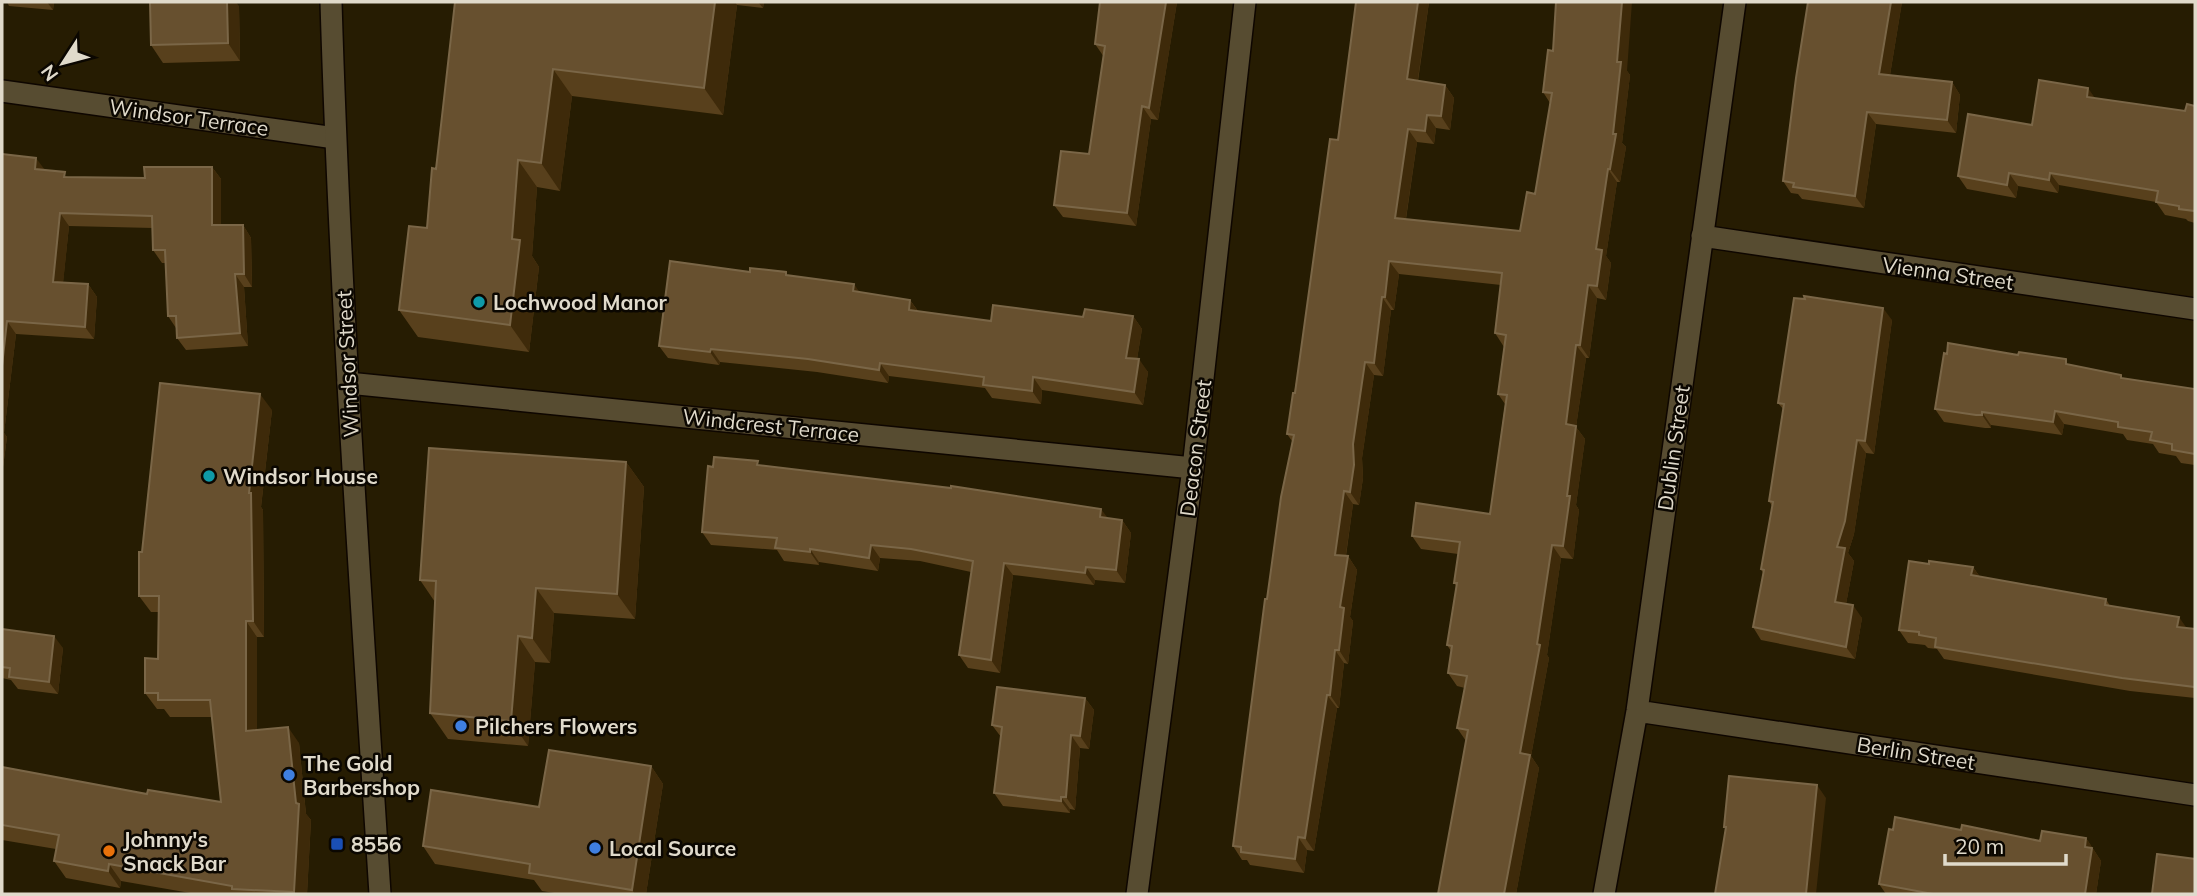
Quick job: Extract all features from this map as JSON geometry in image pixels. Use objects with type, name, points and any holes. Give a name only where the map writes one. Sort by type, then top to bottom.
[{"type":"street","name":"Windsor Street","points":[[331,2],[348,383],[380,894]]},
{"type":"street","name":"Deacon Street","points":[[1138,894],[1194,468],[1245,2]]},
{"type":"street","name":"Dublin Street","points":[[1604,894],[1637,711],[1735,2]]},
{"type":"street","name":"Windsor Terrace","points":[[2,91],[335,138]]},
{"type":"street","name":"Vienna Street","points":[[1702,236],[2195,309]]},
{"type":"street","name":"Windcrest Terrace","points":[[348,383],[1194,468]]},
{"type":"street","name":"Berlin Street","points":[[1637,711],[2195,795]]},
{"type":"building","points":[[150,2],[227,2],[228,43],[151,45]]},
{"type":"building","points":[[455,2],[715,2],[704,88],[553,69],[541,163],[518,160],[512,239],[520,240],[510,325],[399,310],[409,226],[427,228],[432,168],[436,169]]},
{"type":"building","points":[[1100,2],[1166,2],[1149,108],[1142,106],[1127,213],[1054,205],[1061,151],[1089,154],[1105,46],[1095,44]]},
{"type":"building","points":[[1356,2],[1418,2],[1407,79],[1445,85],[1441,116],[1427,115],[1425,131],[1408,129],[1395,218],[1520,231],[1527,192],[1535,194],[1552,93],[1543,92],[1548,50],[1553,51],[1556,2],[1622,2],[1617,62],[1621,62],[1613,134],[1616,134],[1596,249],[1602,250],[1597,286],[1588,285],[1580,345],[1576,345],[1566,424],[1576,426],[1567,496],[1570,496],[1563,546],[1552,545],[1537,644],[1540,645],[1520,753],[1530,755],[1504,894],[1438,894],[1468,730],[1457,728],[1467,676],[1448,673],[1452,646],[1447,645],[1457,583],[1454,583],[1460,542],[1412,536],[1416,503],[1490,514],[1507,395],[1498,394],[1506,335],[1495,333],[1502,273],[1389,261],[1374,363],[1365,362],[1353,444],[1354,465],[1350,492],[1344,491],[1335,555],[1348,556],[1340,607],[1344,608],[1339,650],[1335,650],[1330,695],[1327,695],[1305,838],[1298,837],[1295,859],[1241,852],[1241,847],[1233,846],[1265,599],[1294,435],[1287,434],[1330,139],[1338,140]]},
{"type":"building","points":[[1808,2],[1891,2],[1879,74],[1952,82],[1947,120],[1867,112],[1855,196],[1793,187],[1794,183],[1783,181]]},
{"type":"building","points":[[2039,80],[2088,88],[2087,97],[2185,111],[2187,104],[2195,106],[2195,211],[2156,202],[2158,191],[2050,173],[2049,180],[2009,173],[2007,185],[1958,176],[1968,114],[2032,125]]},
{"type":"building","points":[[2,154],[36,158],[35,169],[65,172],[64,177],[145,178],[144,167],[212,167],[212,225],[243,225],[244,274],[235,274],[240,333],[177,338],[176,316],[168,316],[165,250],[153,250],[152,216],[60,213],[53,282],[88,284],[85,327],[7,321],[2,366]]},
{"type":"building","points":[[670,261],[750,272],[750,268],[786,272],[786,275],[854,284],[853,291],[910,300],[909,310],[991,321],[993,305],[1083,317],[1085,309],[1133,316],[1126,358],[1139,359],[1134,392],[1033,377],[1032,391],[983,385],[984,377],[880,363],[879,370],[808,359],[659,346]]},
{"type":"building","points":[[1804,296],[1883,308],[1865,441],[1857,440],[1845,521],[1837,547],[1845,548],[1835,602],[1853,605],[1846,647],[1753,627],[1773,502],[1769,501],[1784,404],[1778,403],[1794,298],[1805,299]]},
{"type":"building","points":[[1948,343],[2018,355],[2019,352],[2066,359],[2066,364],[2121,375],[2121,378],[2195,389],[2195,454],[2172,450],[2172,444],[2150,440],[2152,432],[2118,427],[2118,422],[2055,411],[2053,422],[1982,412],[1982,415],[1976,415],[1935,409]]},
{"type":"building","points":[[160,383],[260,394],[249,493],[253,621],[246,621],[246,731],[288,727],[296,803],[299,804],[294,892],[232,889],[232,886],[109,864],[108,871],[54,861],[59,835],[2,825],[2,767],[147,794],[148,790],[221,802],[210,700],[158,700],[158,693],[145,693],[145,658],[158,659],[159,596],[139,596],[139,552],[142,552]]},
{"type":"building","points":[[429,448],[626,462],[617,594],[536,588],[532,638],[518,636],[511,721],[430,713],[436,581],[420,580]]},
{"type":"building","points":[[714,457],[758,461],[757,465],[951,486],[1101,509],[1100,517],[1122,520],[1116,570],[1086,567],[1085,573],[1004,563],[991,660],[959,655],[973,561],[911,549],[871,545],[869,558],[810,549],[810,552],[775,548],[777,538],[702,532],[708,466],[713,467]]},
{"type":"building","points":[[1909,561],[1973,567],[1971,575],[2106,599],[2105,605],[2179,617],[2177,627],[2195,629],[2195,687],[2122,678],[1935,647],[1936,638],[1919,635],[1919,632],[1899,630]]},
{"type":"building","points":[[2,629],[54,636],[49,682],[9,677],[10,668],[2,667]]},
{"type":"building","points":[[997,687],[1085,698],[1080,736],[1071,735],[1066,797],[1061,797],[1061,801],[994,793],[1002,727],[992,725]]},
{"type":"building","points":[[549,750],[651,766],[632,890],[529,873],[530,864],[423,846],[431,790],[539,807]]},
{"type":"building","points":[[1729,776],[1817,785],[1806,894],[1715,894],[1726,827]]},
{"type":"building","points":[[1895,817],[1961,830],[1962,825],[2040,841],[2042,831],[2086,838],[2085,847],[2092,848],[2085,894],[1933,894],[1879,884],[1889,829],[1893,830]]},
{"type":"building","points":[[2157,854],[2195,859],[2195,894],[2152,894]]},
{"type":"place","name":"Lochwood Manor","points":[[479,302]]},
{"type":"place","name":"Windsor House","points":[[209,476]]},
{"type":"place","name":"Pilchers Flowers","points":[[461,726]]},
{"type":"place","name":"The Gold Barbershop","points":[[289,775]]},
{"type":"place","name":"8556","points":[[337,844]]},
{"type":"place","name":"Local Source","points":[[595,848]]},
{"type":"place","name":"Johnny's Snack Bar","points":[[109,851]]}]
